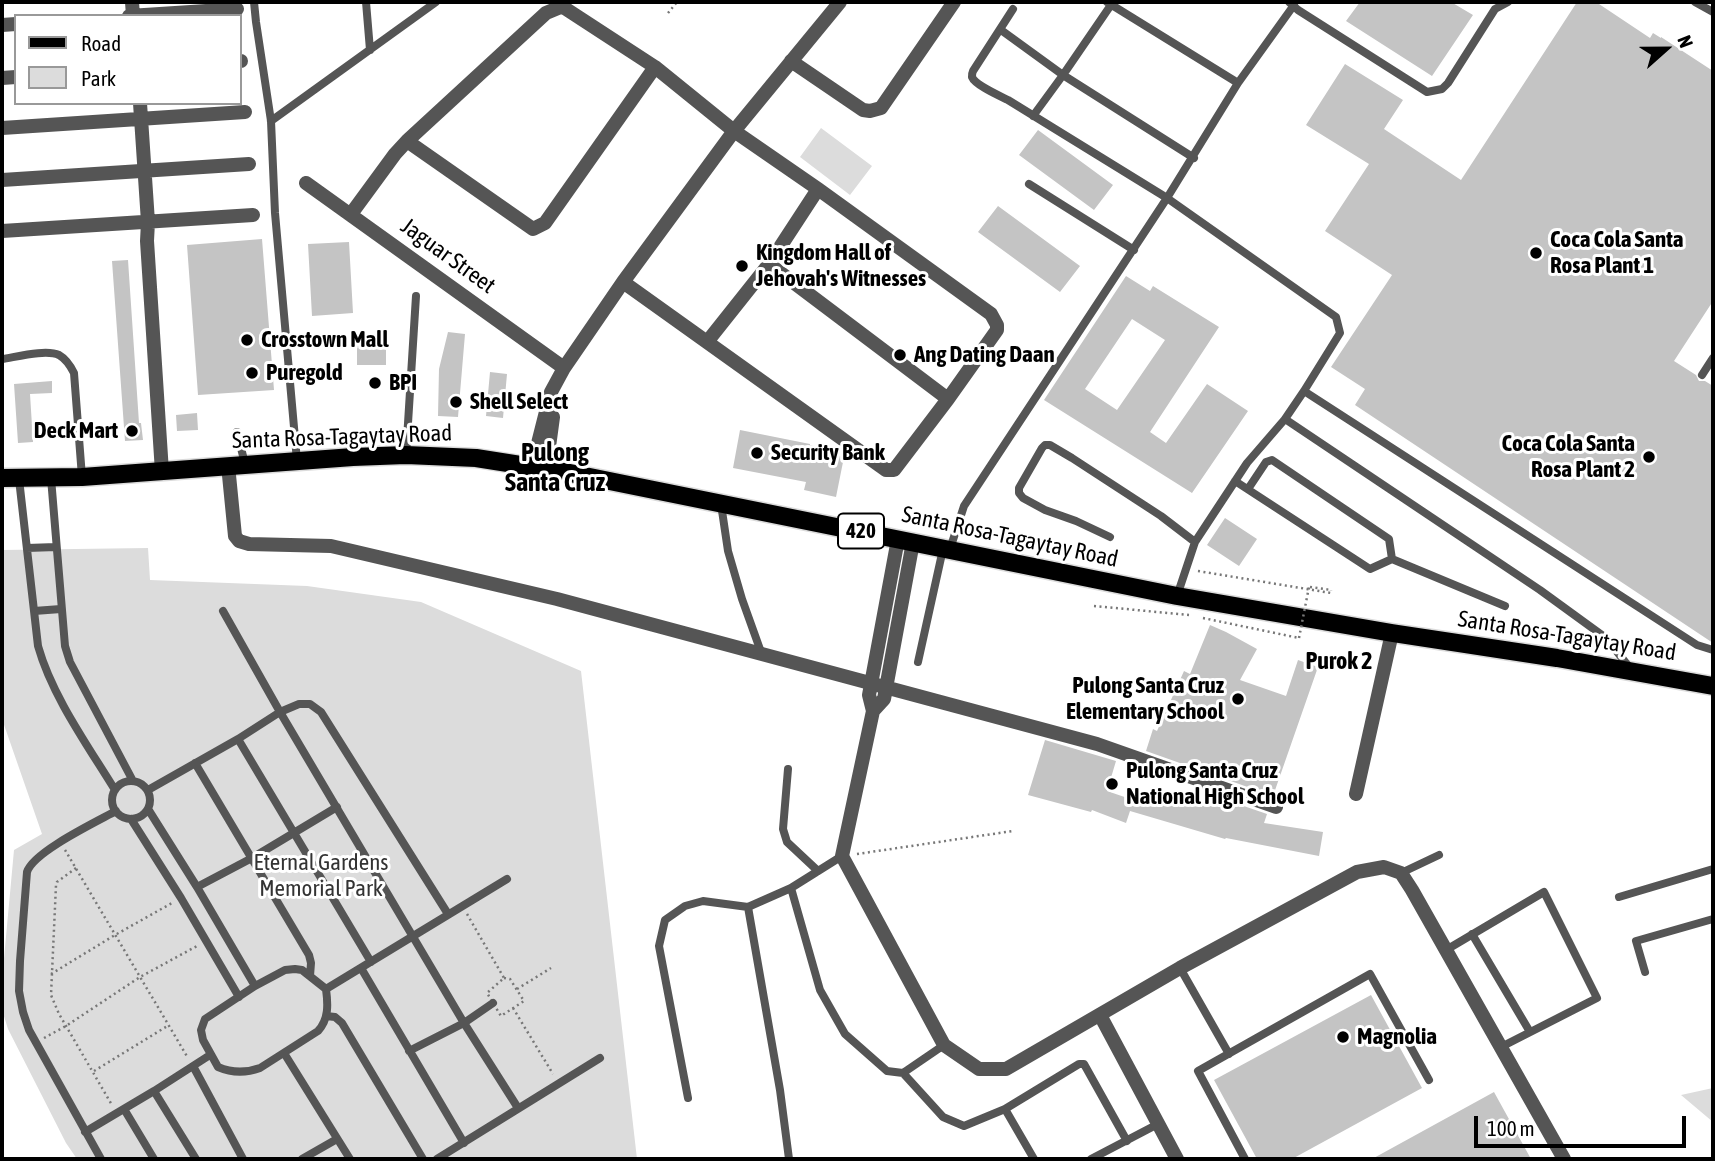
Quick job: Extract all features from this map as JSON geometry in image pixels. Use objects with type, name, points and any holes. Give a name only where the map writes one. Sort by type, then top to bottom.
[{"type":"main road","name":"Santa Rosa-Tagaytay Road","points":[[10,478],[82,477],[353,457],[406,455],[476,458],[947,548],[1177,596],[1713,686]]},
{"type":"street","points":[[539,468],[560,375],[622,282],[734,131],[840,2]]},
{"type":"street","points":[[791,61],[863,110],[876,111],[881,108],[954,2]]},
{"type":"street","points":[[351,214],[395,153],[407,141],[546,13],[563,7],[655,67],[734,131],[991,314],[997,325],[948,399],[894,470],[886,470],[622,282]]},
{"type":"street","points":[[162,14],[237,9]]},
{"type":"street","points":[[407,141],[533,229],[537,228],[545,223],[655,67]]},
{"type":"street","points":[[140,105],[162,472]]},
{"type":"street","points":[[2,128],[245,112]]},
{"type":"street","points":[[2,180],[249,164]]},
{"type":"street","name":"Jaguar Street","points":[[306,183],[351,214],[560,375]]},
{"type":"street","points":[[707,342],[769,264],[818,189]]},
{"type":"street","points":[[2,231],[253,215]]},
{"type":"street","points":[[769,264],[948,399]]},
{"type":"street","points":[[237,465],[235,536],[239,541],[248,544],[331,546],[557,599],[1097,744],[1276,807]]},
{"type":"street","points":[[906,540],[871,683],[869,695],[873,711],[842,856],[944,1045],[979,1069],[1006,1069],[1181,968],[1357,872],[1384,867],[1401,873],[1412,890],[1564,1159]]},
{"type":"street","points":[[873,711],[884,699],[887,687],[906,540]]},
{"type":"street","points":[[1356,794],[1392,633]]},
{"type":"street","points":[[1100,1015],[1177,1159]]},
{"type":"lane","points":[[254,2],[271,121],[275,213],[297,461]]},
{"type":"lane","points":[[366,2],[370,50]]},
{"type":"lane","points":[[271,121],[436,2]]},
{"type":"lane","points":[[918,662],[947,548],[964,506],[1194,158],[1238,83],[1292,4],[1427,92],[1442,89],[1448,83],[1495,9],[1508,2]]},
{"type":"lane","points":[[1695,2],[1713,12]]},
{"type":"lane","points":[[1033,116],[1110,3],[1238,83]]},
{"type":"lane","points":[[1013,9],[976,64],[972,78],[978,84],[1167,198],[1336,317],[1340,332],[1304,391],[1285,419],[1247,463],[1195,542],[1177,596]]},
{"type":"lane","points":[[1001,30],[1063,75],[1194,158]]},
{"type":"lane","points":[[1029,184],[1133,250]]},
{"type":"lane","points":[[406,455],[416,296]]},
{"type":"lane","points":[[2,359],[52,354],[63,357],[71,366],[74,373],[82,477]]},
{"type":"lane","points":[[1702,375],[1713,358]]},
{"type":"lane","points":[[1304,391],[1697,645],[1713,650]]},
{"type":"lane","points":[[1285,419],[1540,590],[1606,638],[1633,671]]},
{"type":"lane","points":[[237,432],[237,465]]},
{"type":"lane","points":[[1110,537],[1045,510],[1019,494],[1019,488],[1042,448],[1050,446],[1072,458],[1161,516],[1195,542]]},
{"type":"lane","points":[[1248,489],[1266,462],[1272,460],[1389,539],[1392,559]]},
{"type":"lane","points":[[10,478],[27,548],[38,646],[43,665],[53,687],[116,790]]},
{"type":"lane","points":[[51,478],[65,646],[70,662],[133,781]]},
{"type":"lane","points":[[1235,481],[1370,569],[1392,559],[1505,606]]},
{"type":"lane","points":[[720,504],[728,551],[761,652]]},
{"type":"lane","points":[[27,548],[56,547]]},
{"type":"lane","points":[[34,611],[61,609]]},
{"type":"lane","points":[[223,611],[464,1023],[518,1108]]},
{"type":"lane","points":[[148,790],[280,712],[299,704],[310,704],[321,712],[448,914]]},
{"type":"lane","points":[[238,739],[370,962]]},
{"type":"lane","points":[[195,762],[309,955],[312,963],[310,976]]},
{"type":"lane","points":[[788,769],[783,829],[787,842],[817,871]]},
{"type":"lane","points":[[133,781],[148,790],[150,799],[144,814],[131,819],[116,811],[113,800],[116,790],[123,783],[133,781]]},
{"type":"lane","points":[[197,887],[252,858],[337,807]]},
{"type":"lane","points":[[148,808],[255,986]]},
{"type":"lane","points":[[101,1159],[29,1030],[19,991],[20,961],[29,865],[60,841],[116,811]]},
{"type":"lane","points":[[131,819],[239,997]]},
{"type":"lane","points":[[1401,873],[1439,855]]},
{"type":"lane","points":[[688,1098],[659,946],[665,920],[685,905],[703,901],[748,907],[791,888],[842,856]]},
{"type":"lane","points":[[1619,897],[1713,869]]},
{"type":"lane","points":[[326,989],[507,878]]},
{"type":"lane","points":[[791,888],[820,990],[845,1034],[887,1071],[903,1073],[943,1117],[964,1125],[1004,1109],[1079,1064],[1084,1064],[1127,1140]]},
{"type":"lane","points":[[1446,950],[1544,891],[1597,998],[1500,1047]]},
{"type":"lane","points":[[748,907],[780,1090],[789,1159]]},
{"type":"lane","points":[[1645,972],[1636,941],[1713,919]]},
{"type":"lane","points":[[1472,934],[1530,1032]]},
{"type":"lane","points":[[361,968],[464,1143]]},
{"type":"lane","points":[[1181,968],[1229,1054]]},
{"type":"lane","points":[[285,970],[302,970],[310,976],[326,989],[328,1009],[318,1031],[260,1068],[243,1072],[218,1067],[202,1040],[201,1030],[205,1019],[285,970]]},
{"type":"lane","points":[[1245,1159],[1198,1071],[1370,975],[1429,1080]]},
{"type":"lane","points":[[409,1051],[464,1023],[493,1003]]},
{"type":"lane","points":[[326,1016],[335,1017],[342,1023],[423,1159]]},
{"type":"lane","points":[[903,1073],[944,1045]]},
{"type":"lane","points":[[284,1053],[350,1159]]},
{"type":"lane","points":[[85,1132],[210,1055]]},
{"type":"lane","points":[[438,1159],[600,1058]]},
{"type":"lane","points":[[193,1066],[243,1159]]},
{"type":"lane","points":[[154,1091],[197,1159]]},
{"type":"lane","points":[[1004,1109],[1034,1159]]},
{"type":"lane","points":[[120,1112],[154,1159]]},
{"type":"lane","points":[[1091,1159],[1158,1124]]},
{"type":"lane","points":[[302,1159],[337,1139]]},
{"type":"path","points":[[668,13],[677,2]]},
{"type":"path","points":[[1094,606],[1193,616],[1299,638],[1309,587],[1331,590],[1331,593],[1185,569]]},
{"type":"path","points":[[842,856],[1013,831]]},
{"type":"path","points":[[60,841],[193,1066]]},
{"type":"path","points":[[76,868],[56,885],[51,995],[93,1072],[120,1112]]},
{"type":"path","points":[[51,974],[181,898]]},
{"type":"path","points":[[462,905],[504,978]]},
{"type":"path","points":[[36,1042],[66,1026],[140,977],[206,941]]},
{"type":"path","points":[[517,989],[551,968]]},
{"type":"path","points":[[504,978],[510,979],[524,1001],[501,1016],[487,993],[504,978]]},
{"type":"path","points":[[513,1009],[558,1083]]},
{"type":"path","points":[[93,1072],[169,1026]]},
{"type":"green space","points":[[821,128],[872,166],[850,195],[800,157]]},
{"type":"green space","name":"Eternal Gardens Memorial Park","points":[[148,548],[150,580],[307,586],[421,602],[581,671],[637,1159],[77,1159],[66,1143],[8,1029],[2,1010],[2,980],[14,850],[42,834],[2,719],[2,550]]},
{"type":"green space","points":[[1713,1088],[1713,1122],[1681,1095]]},
{"type":"building","points":[[1360,2],[1451,2],[1473,15],[1432,76],[1346,21]]},
{"type":"building","name":"Coca Cola Santa Rosa Plant 1","points":[[1577,2],[1596,2],[1650,38],[1653,33],[1661,37],[1713,71],[1713,301],[1674,361],[1696,375],[1699,381],[1713,386],[1713,643],[1355,405],[1365,389],[1331,367],[1392,275],[1325,231],[1369,164],[1306,125],[1345,64],[1403,100],[1384,129],[1461,180]]},
{"type":"building","points":[[1038,130],[1113,185],[1094,210],[1019,155]]},
{"type":"building","points":[[998,206],[1080,266],[1060,292],[978,232]]},
{"type":"building","points":[[262,239],[274,390],[198,395],[187,245]]},
{"type":"building","points":[[349,242],[353,313],[312,316],[308,244]]},
{"type":"building","points":[[128,260],[139,423],[143,440],[125,441],[112,261]]},
{"type":"building","points":[[1126,276],[1150,291],[1153,286],[1219,327],[1150,432],[1166,443],[1207,384],[1248,411],[1192,493],[1044,400]],"holes":[[[1132,319],[1165,340],[1117,410],[1085,389]]]},
{"type":"building","points":[[448,332],[465,334],[458,417],[438,416],[439,369]]},
{"type":"building","points":[[386,334],[386,365],[357,365],[357,335]]},
{"type":"building","points":[[490,372],[507,374],[503,418],[486,416]]},
{"type":"building","points":[[52,381],[52,393],[30,394],[33,442],[18,443],[14,384]]},
{"type":"building","points":[[197,413],[198,430],[177,431],[176,415]]},
{"type":"building","points":[[740,430],[826,448],[825,453],[844,457],[836,497],[804,490],[806,482],[733,468]]},
{"type":"building","points":[[1225,518],[1257,539],[1239,566],[1207,545]]},
{"type":"building","name":"Pulong Santa Cruz Elementary School","points":[[1210,625],[1257,649],[1240,680],[1286,696],[1298,660],[1318,667],[1273,796],[1146,751],[1153,729],[1157,731],[1184,671],[1190,674]]},
{"type":"building","points":[[1045,740],[1116,761],[1107,791],[1145,804],[1149,793],[1202,807],[1206,793],[1267,814],[1264,823],[1323,832],[1319,856],[1225,839],[1130,811],[1126,823],[1092,810],[1091,812],[1028,795]]},
{"type":"building","name":"Magnolia","points":[[1371,995],[1422,1088],[1292,1159],[1257,1159],[1214,1080]]},
{"type":"building","points":[[1494,1092],[1531,1159],[1372,1159]]},
{"type":"place","name":"Coca Cola Santa Rosa Plant 1","points":[[1536,253]]},
{"type":"place","name":"Kingdom Hall of Jehovah's Witnesses","points":[[742,266]]},
{"type":"place","name":"Crosstown Mall","points":[[247,340]]},
{"type":"place","name":"Ang Dating Daan","points":[[900,355]]},
{"type":"place","name":"Puregold","points":[[252,373]]},
{"type":"place","name":"BPI","points":[[375,383]]},
{"type":"place","name":"Shell Select","points":[[456,402]]},
{"type":"place","name":"Deck Mart","points":[[132,431]]},
{"type":"place","name":"Security Bank","points":[[757,453]]},
{"type":"place","name":"Coca Cola Santa Rosa Plant 2","points":[[1649,457]]},
{"type":"place","name":"Pulong Santa Cruz Elementary School","points":[[1238,699]]},
{"type":"place","name":"Pulong Santa Cruz National High School","points":[[1112,784]]},
{"type":"place","name":"Magnolia","points":[[1343,1037]]},
{"type":"district","name":"Pulong Santa Cruz","points":[[555,468]]},
{"type":"district","name":"Purok 2","points":[[1339,661]]}]
